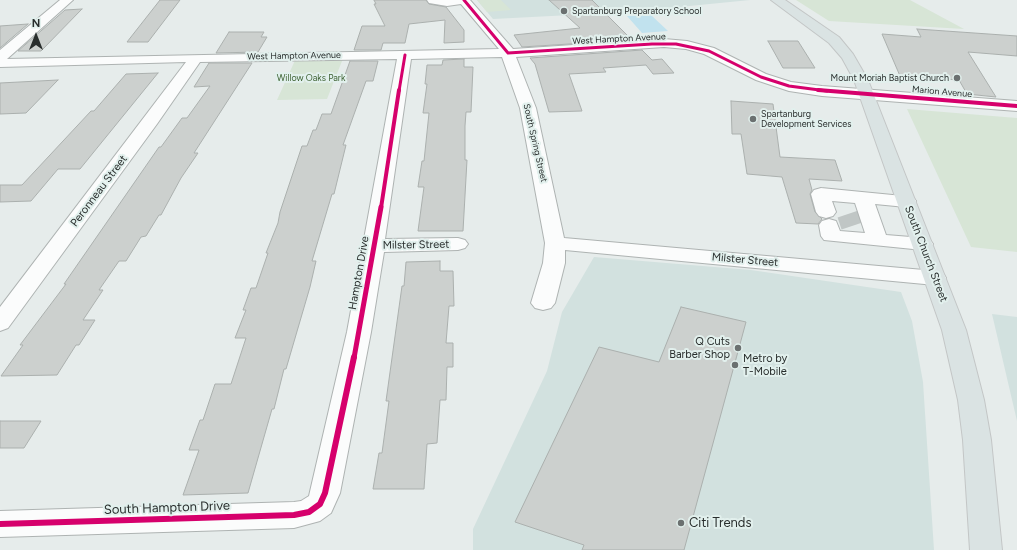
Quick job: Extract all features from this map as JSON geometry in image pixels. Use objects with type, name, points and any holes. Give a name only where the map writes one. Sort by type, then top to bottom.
[{"type":"main road","name":"South Church Street","points":[[777,0],[825,33],[841,48],[861,80],[936,278],[954,330],[971,400],[977,440],[986,550]]},
{"type":"street","points":[[0,58],[67,0]]},
{"type":"street","points":[[434,0],[447,2],[464,0]]},
{"type":"street","name":"South Spring Street","points":[[464,0],[506,49],[528,108],[555,243],[554,263],[543,303]]},
{"type":"street","name":"West Hampton Avenue","points":[[0,63],[508,53],[652,44],[676,44],[709,51],[761,77],[789,86],[811,90],[866,94]]},
{"type":"street","name":"Hampton Drive","points":[[326,493],[357,340],[374,246],[405,55]]},
{"type":"street","name":"Peronneau Street","points":[[0,323],[151,122],[196,58]]},
{"type":"street","name":"Marion Avenue","points":[[866,94],[1017,106]]},
{"type":"street","points":[[863,197],[850,219],[832,236],[821,194],[850,219],[878,240],[923,244]]},
{"type":"street","points":[[863,197],[906,201]]},
{"type":"street","points":[[863,197],[878,240]]},
{"type":"street","points":[[850,219],[864,272]]},
{"type":"street","name":"Milster Street","points":[[555,243],[936,278]]},
{"type":"street","name":"Milster Street","points":[[374,246],[458,244]]},
{"type":"street","name":"South Hampton Drive","points":[[0,524],[294,515],[309,512],[320,504],[326,493]]},
{"type":"shaded area","name":"Spartanburg Preparatory School","points":[[477,0],[750,0],[629,12],[493,19]]},
{"type":"shaded area","points":[[594,257],[751,270],[901,292],[912,321],[923,382],[934,550],[473,550],[473,529],[547,371],[562,312]]},
{"type":"shaded area","points":[[992,314],[1017,317],[1017,421]]},
{"type":"green space","points":[[477,0],[501,0],[511,10],[487,12]]},
{"type":"green space","points":[[796,0],[910,0],[964,29],[829,21]]},
{"type":"green space","name":"Willow Oaks Park","points":[[297,56],[344,56],[327,99],[277,100]]},
{"type":"green space","points":[[907,109],[1017,118],[1017,252],[971,247]]},
{"type":"water","points":[[651,15],[668,31],[642,33],[627,16]]},
{"type":"building","points":[[160,0],[180,0],[148,42],[127,42]]},
{"type":"building","points":[[374,0],[426,0],[429,4],[446,7],[464,30],[464,42],[444,43],[445,20],[409,24],[405,43],[383,43],[381,50],[354,50],[362,26],[385,26],[374,4],[376,4]]},
{"type":"building","points":[[549,0],[592,0],[632,40],[522,47],[514,35],[580,28]]},
{"type":"building","points":[[82,9],[41,51],[18,51],[65,10]]},
{"type":"building","points":[[28,24],[0,48],[0,26]]},
{"type":"building","points":[[917,29],[1017,36],[1017,56],[968,52],[996,97],[967,94],[959,80],[900,76],[882,34],[921,37]]},
{"type":"building","points":[[229,32],[264,32],[261,37],[267,37],[258,52],[216,53]]},
{"type":"building","points":[[768,41],[798,41],[815,68],[783,68]]},
{"type":"building","points":[[642,50],[652,60],[662,59],[674,73],[653,74],[646,65],[603,68],[606,72],[569,74],[582,111],[549,112],[535,64],[530,58]]},
{"type":"building","points":[[464,59],[464,67],[473,67],[471,112],[466,112],[465,126],[465,160],[467,160],[463,231],[418,231],[424,187],[418,187],[422,161],[424,161],[429,113],[423,113],[427,84],[425,84],[427,65],[442,65],[443,60]]},
{"type":"building","points":[[350,61],[378,61],[373,81],[366,81],[343,145],[346,145],[334,194],[332,194],[312,261],[316,261],[310,287],[286,369],[284,369],[274,409],[272,409],[248,493],[183,495],[199,450],[189,450],[200,420],[203,420],[215,384],[231,384],[246,338],[235,338],[246,310],[243,310],[251,288],[256,288],[268,253],[266,253],[278,223],[280,212],[302,146],[307,146],[313,130],[316,130],[322,114],[331,114]]},
{"type":"building","points":[[209,63],[252,63],[194,153],[198,153],[181,178],[161,215],[159,215],[146,236],[141,237],[126,261],[119,261],[99,290],[103,290],[83,320],[95,320],[79,345],[76,345],[57,375],[1,376],[23,345],[20,345],[66,284],[64,284],[159,147],[161,147],[182,118],[187,118],[210,86],[194,87]]},
{"type":"building","points":[[158,73],[80,169],[58,169],[31,201],[0,202],[0,185],[22,185],[91,111],[94,111],[126,74]]},
{"type":"building","points":[[58,80],[26,113],[0,114],[0,83]]},
{"type":"building","points":[[731,101],[773,104],[780,157],[835,160],[842,181],[809,179],[812,190],[810,194],[815,212],[822,219],[818,224],[796,223],[782,177],[747,174],[741,134],[732,134]]},
{"type":"building","points":[[440,261],[440,271],[453,271],[454,306],[449,306],[446,343],[453,343],[453,367],[447,367],[446,400],[440,400],[437,443],[427,444],[424,489],[373,489],[379,453],[382,453],[389,401],[386,401],[402,286],[404,286],[406,262]]},
{"type":"building","points":[[681,307],[746,322],[684,550],[582,550],[584,545],[515,522],[599,347],[659,362]]},
{"type":"building","points":[[0,421],[41,421],[24,448],[0,448]]},
{"type":"tunnel","points":[[848,214],[852,226]]},
{"type":"cycle path","points":[[464,0],[508,53],[652,44],[676,44],[709,51],[761,77],[789,86],[822,91],[1017,106]]},
{"type":"cycle path","points":[[0,524],[294,515],[309,512],[320,504],[325,493],[359,332],[405,55]]},
{"type":"place","name":"Spartanburg Preparatory School","points":[[564,11]]},
{"type":"place","name":"Mount Moriah Baptist Church","points":[[957,78]]},
{"type":"place","name":"Spartanburg Development Services","points":[[753,119]]},
{"type":"place","name":"Q Cuts Barber Shop","points":[[738,348]]},
{"type":"place","name":"Metro by T-Mobile","points":[[735,365]]},
{"type":"place","name":"Citi Trends","points":[[681,523]]}]
